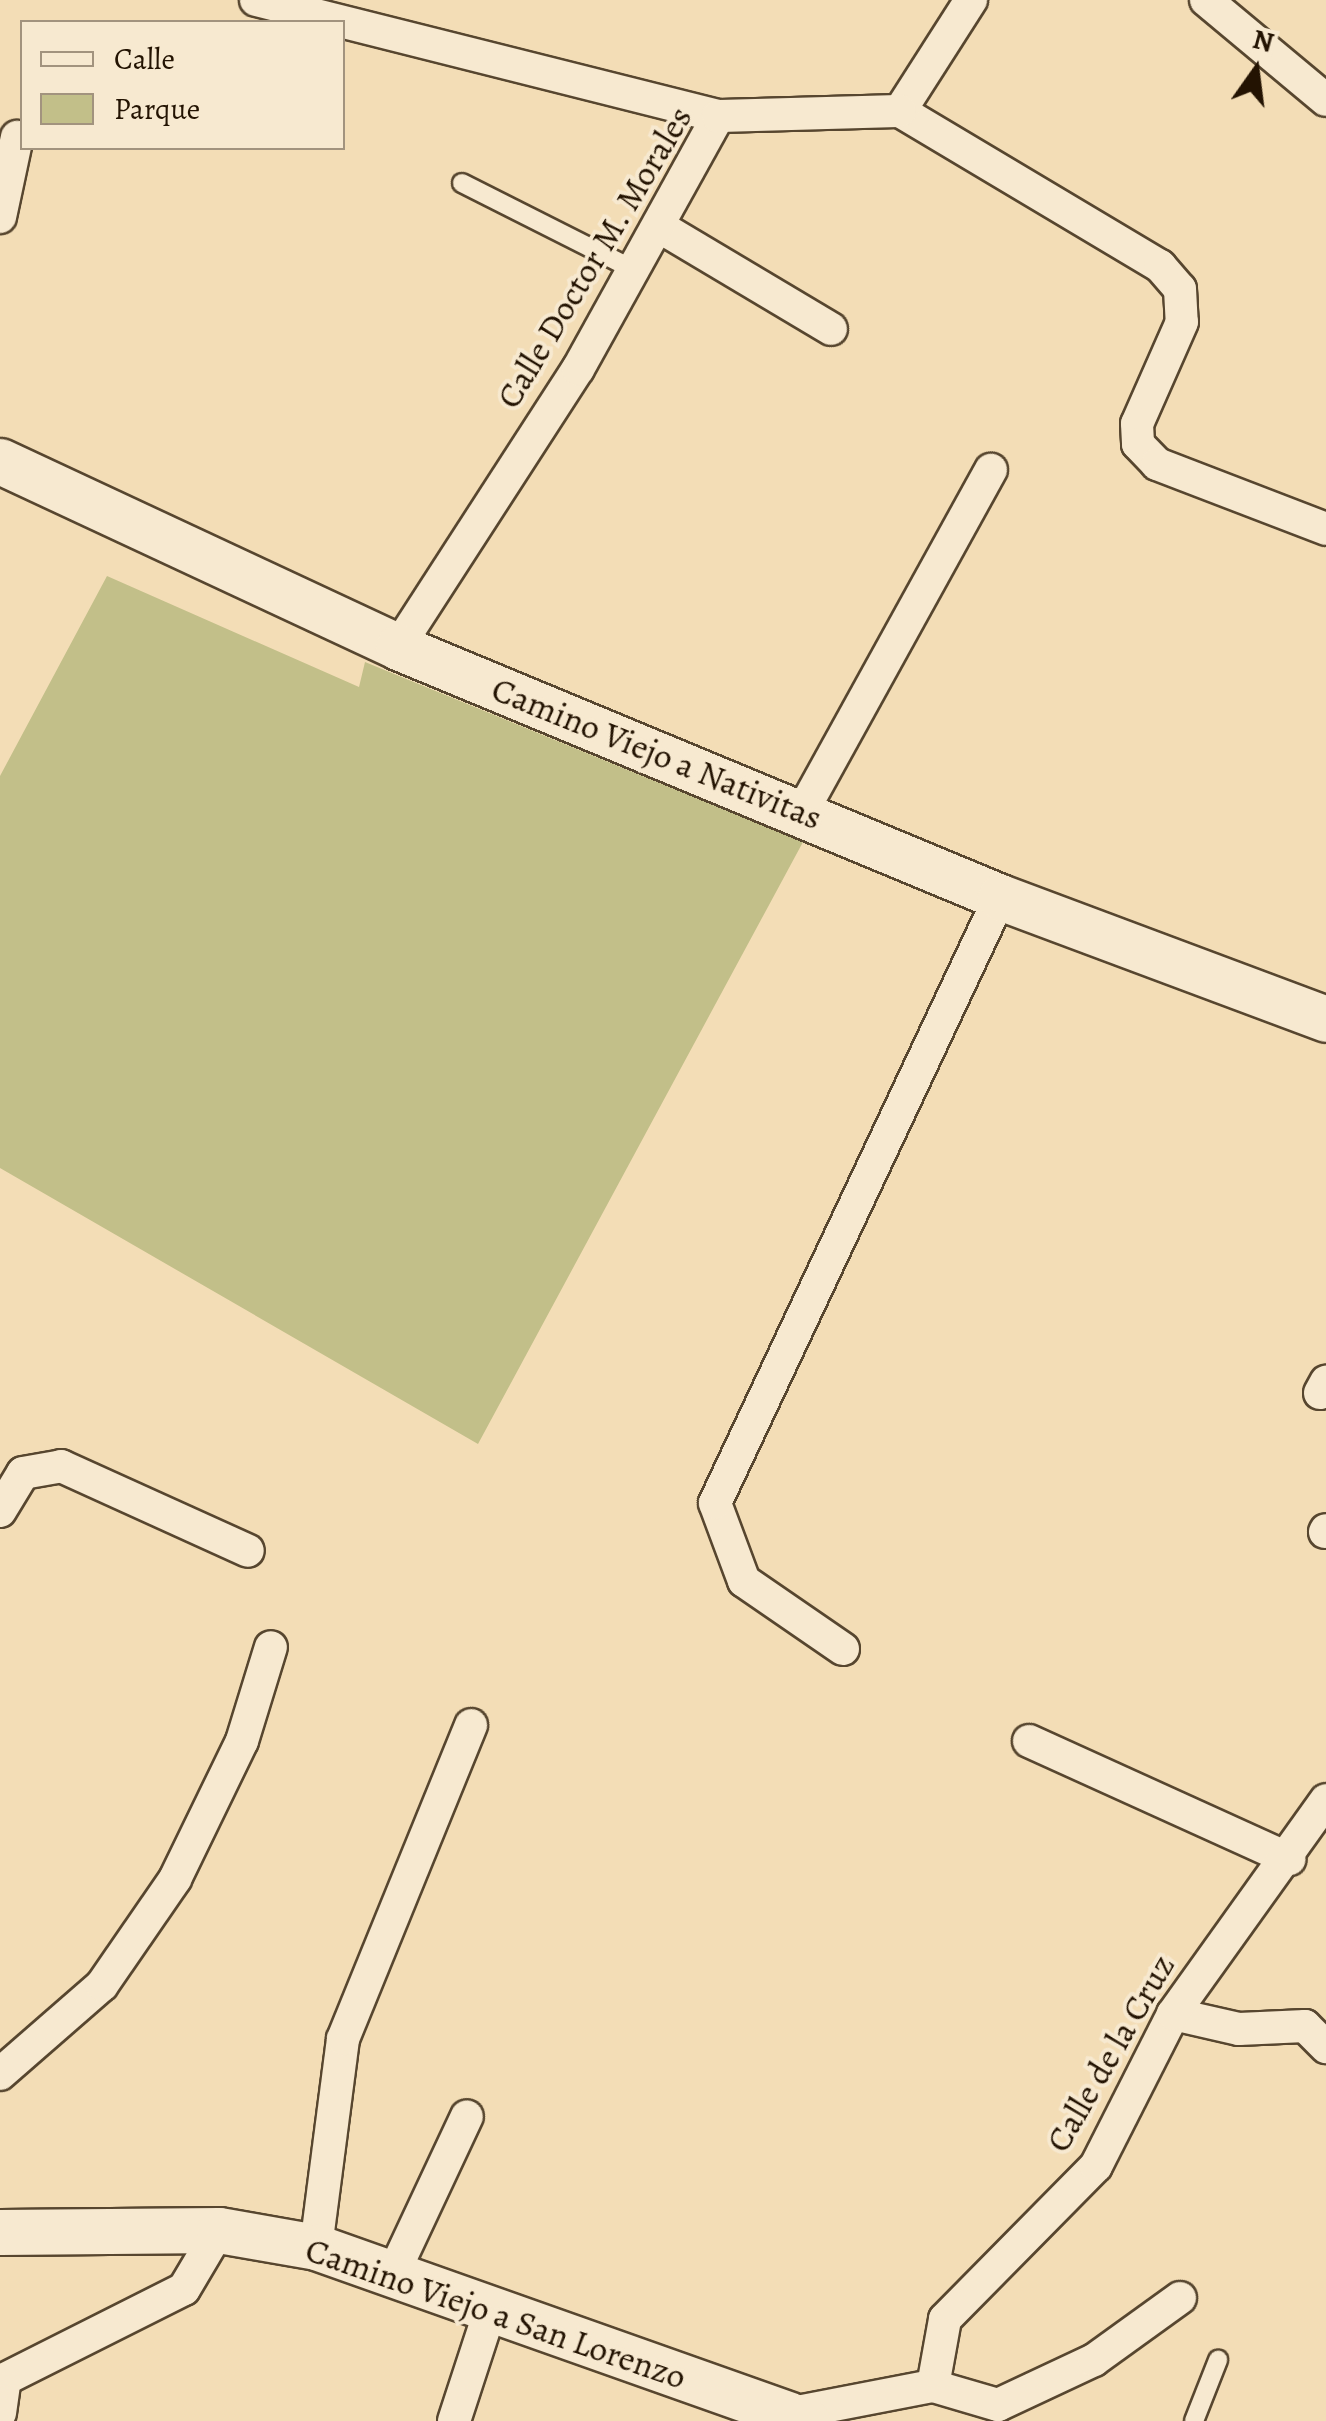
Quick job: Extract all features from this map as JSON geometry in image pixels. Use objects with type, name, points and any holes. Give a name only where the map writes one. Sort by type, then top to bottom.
[{"type":"street","points":[[256,0],[336,20]]},
{"type":"street","points":[[971,0],[900,111],[1160,266],[1180,289],[1182,322],[1137,424],[1138,444],[1157,464],[1326,529]]},
{"type":"street","points":[[1206,0],[1326,100]]},
{"type":"street","points":[[345,22],[718,116]]},
{"type":"street","name":"Calle Doctor M. Morales","points":[[398,647],[660,227],[718,116],[900,111]]},
{"type":"street","points":[[0,218],[17,137]]},
{"type":"street","points":[[660,227],[831,329]]},
{"type":"street","name":"Camino Viejo a Nativitas","points":[[0,460],[398,647],[1000,896],[1326,1018]]},
{"type":"street","points":[[802,812],[991,470]]},
{"type":"street","points":[[843,1650],[744,1581],[716,1504],[1000,896]]},
{"type":"street","points":[[0,1511],[23,1473],[60,1466],[248,1551]]},
{"type":"street","points":[[0,2074],[102,1985],[175,1880],[242,1741],[272,1646]]},
{"type":"street","points":[[316,2248],[344,2039],[471,1725]]},
{"type":"street","points":[[1028,1741],[1289,1859]]},
{"type":"street","name":"Calle de la Cruz","points":[[933,2386],[944,2319],[1096,2166],[1173,2014],[1289,1859],[1326,1800]]},
{"type":"street","points":[[1173,2014],[1240,2029],[1305,2026],[1326,2047]]},
{"type":"street","points":[[392,2274],[467,2116]]},
{"type":"street","points":[[0,2413],[5,2378],[184,2290],[219,2230]]},
{"type":"street","name":"Camino Viejo a San Lorenzo","points":[[0,2232],[219,2230],[316,2248],[797,2417]]},
{"type":"street","points":[[797,2417],[933,2386],[998,2405],[1094,2360],[1180,2298]]},
{"type":"street","points":[[454,2421],[491,2308]]},
{"type":"lane","points":[[462,182],[634,270]]},
{"type":"lane","points":[[1194,2421],[1218,2360]]},
{"type":"green space","points":[[107,576],[359,687],[365,662],[803,842],[478,1444],[0,1168],[0,776]]}]
